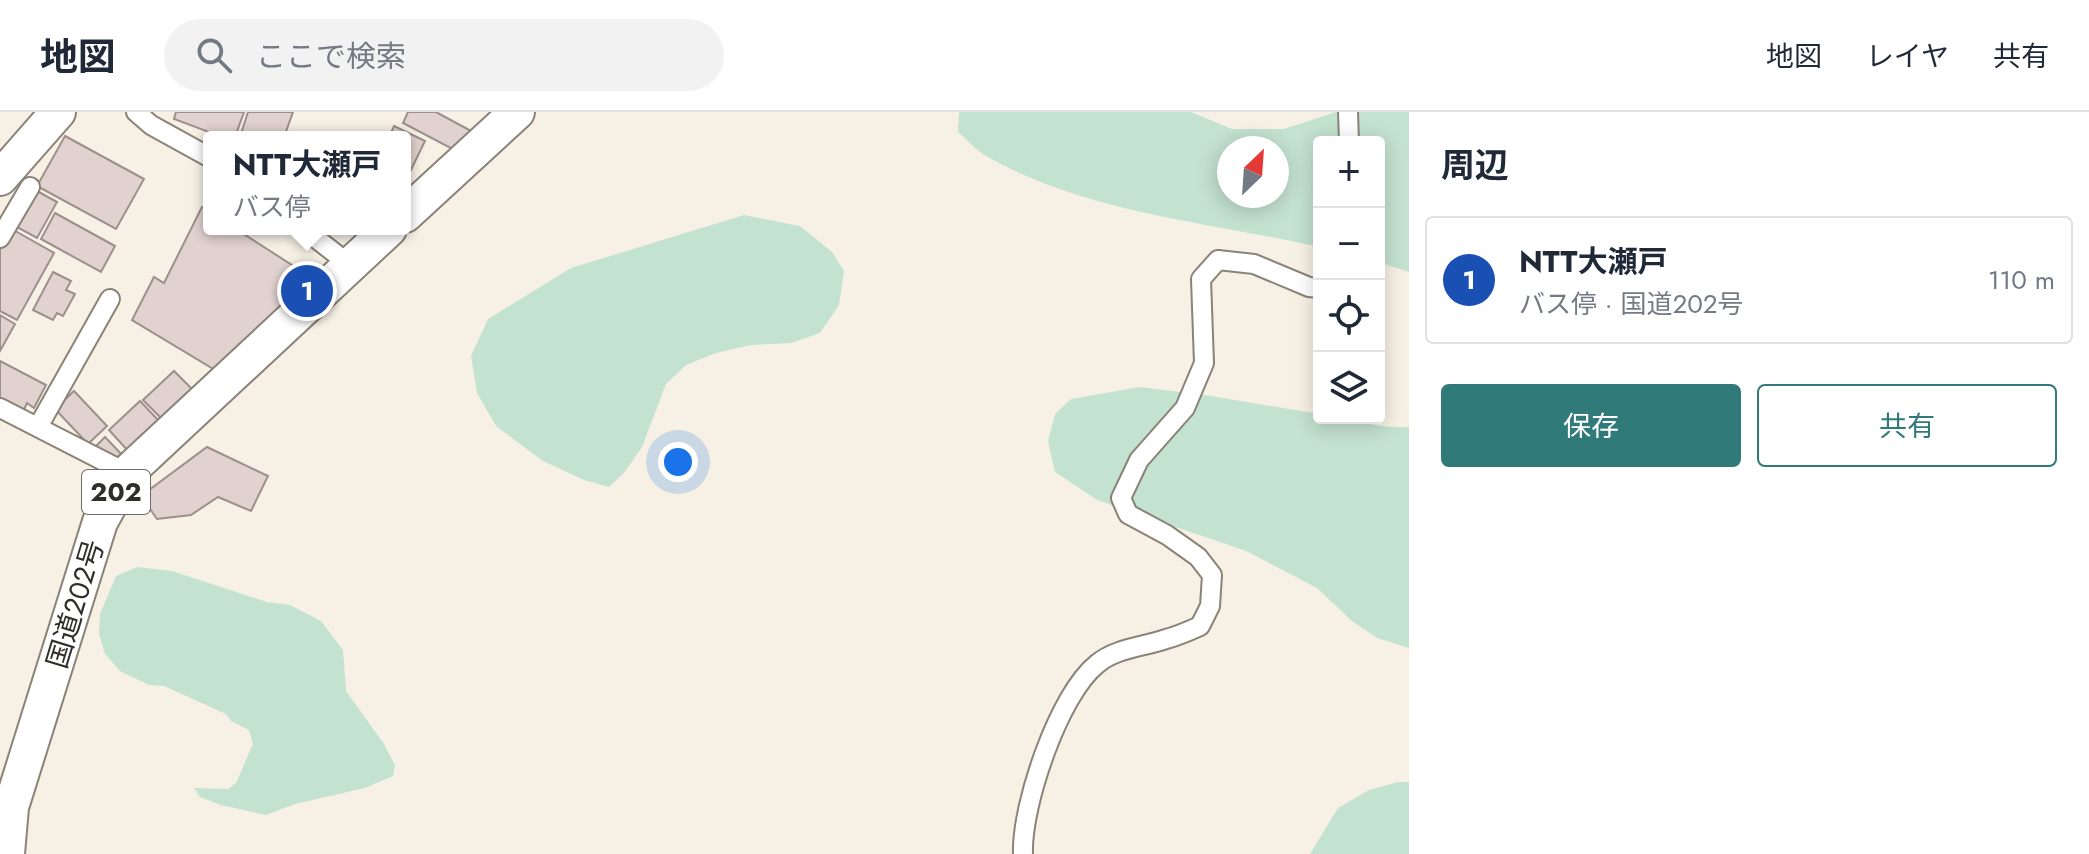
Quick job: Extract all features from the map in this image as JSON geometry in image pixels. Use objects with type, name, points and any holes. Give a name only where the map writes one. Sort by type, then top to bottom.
[{"type":"highway","points":[[15,183],[58,112]]},
{"type":"highway","points":[[411,209],[517,112]]},
{"type":"highway","name":"国道202号","points":[[7,854],[11,807],[100,522],[127,473],[382,235]]},
{"type":"street","points":[[136,112],[154,119],[203,153]]},
{"type":"street","points":[[1348,112],[1349,136]]},
{"type":"street","points":[[0,238],[15,183]]},
{"type":"street","points":[[312,235],[350,265]]},
{"type":"street","points":[[1023,854],[1025,819],[1037,776],[1079,683],[1098,662],[1127,649],[1165,640],[1200,626],[1210,606],[1212,575],[1198,557],[1167,535],[1128,514],[1121,498],[1139,460],[1185,408],[1204,363],[1201,279],[1218,260],[1254,264],[1313,287]]},
{"type":"street","points":[[38,427],[110,299]]},
{"type":"street","points":[[0,408],[127,473]]},
{"type":"green space","points":[[959,112],[1191,112],[1232,129],[1284,129],[1336,112],[1409,112],[1409,272],[1385,264],[1385,136],[1313,136],[1313,246],[1106,203],[1025,175],[975,148],[958,132]]},
{"type":"green space","points":[[744,215],[800,226],[832,252],[844,271],[839,305],[820,333],[791,343],[751,345],[716,353],[686,365],[666,384],[642,447],[624,473],[609,487],[584,480],[543,461],[496,426],[477,393],[471,356],[488,319],[571,268]]},
{"type":"green space","points":[[1140,387],[1313,413],[1313,424],[1409,427],[1409,648],[1377,638],[1352,621],[1317,588],[1246,551],[1097,500],[1055,472],[1048,441],[1055,414],[1071,399]]},
{"type":"green space","points":[[137,567],[172,571],[267,602],[290,605],[321,621],[343,650],[346,691],[384,744],[395,765],[393,776],[365,788],[295,804],[266,815],[200,797],[194,788],[228,789],[236,783],[253,744],[249,730],[231,721],[226,714],[164,686],[149,685],[120,671],[105,654],[99,634],[100,614],[116,576]]},
{"type":"green space","points":[[1409,782],[1409,854],[1310,854],[1338,808],[1369,790]]},
{"type":"building","points":[[176,112],[244,112],[237,131],[206,131],[174,119]]},
{"type":"building","points":[[248,112],[293,112],[286,131],[242,131]]},
{"type":"building","points":[[408,112],[436,112],[473,132],[462,154],[403,123]]},
{"type":"building","points":[[411,134],[425,141],[411,170]]},
{"type":"building","points":[[65,136],[144,179],[116,229],[37,186]]},
{"type":"building","points":[[37,191],[57,202],[37,238],[17,227]]},
{"type":"building","points":[[202,207],[203,235],[245,235],[312,278],[215,370],[132,320],[154,277],[164,283]]},
{"type":"building","points":[[55,213],[115,246],[101,272],[41,239]]},
{"type":"building","points":[[10,228],[54,253],[17,320],[0,311],[0,247]]},
{"type":"building","points":[[53,272],[71,281],[66,290],[75,294],[63,316],[57,313],[53,320],[33,310]]},
{"type":"building","points":[[0,315],[15,324],[0,351]]},
{"type":"building","points":[[0,361],[46,385],[34,408],[27,403],[23,412],[0,399]]},
{"type":"building","points":[[174,371],[194,391],[163,420],[143,400]]},
{"type":"building","points":[[74,391],[107,426],[88,444],[55,409]]},
{"type":"building","points":[[140,401],[160,422],[129,452],[109,430]]},
{"type":"building","points":[[105,437],[126,459],[107,459],[93,449]]},
{"type":"building","points":[[207,447],[268,476],[251,511],[218,497],[191,515],[157,519],[141,496]]},
{"type":"place","name":"NTT大瀬戸","points":[[307,291]]}]
